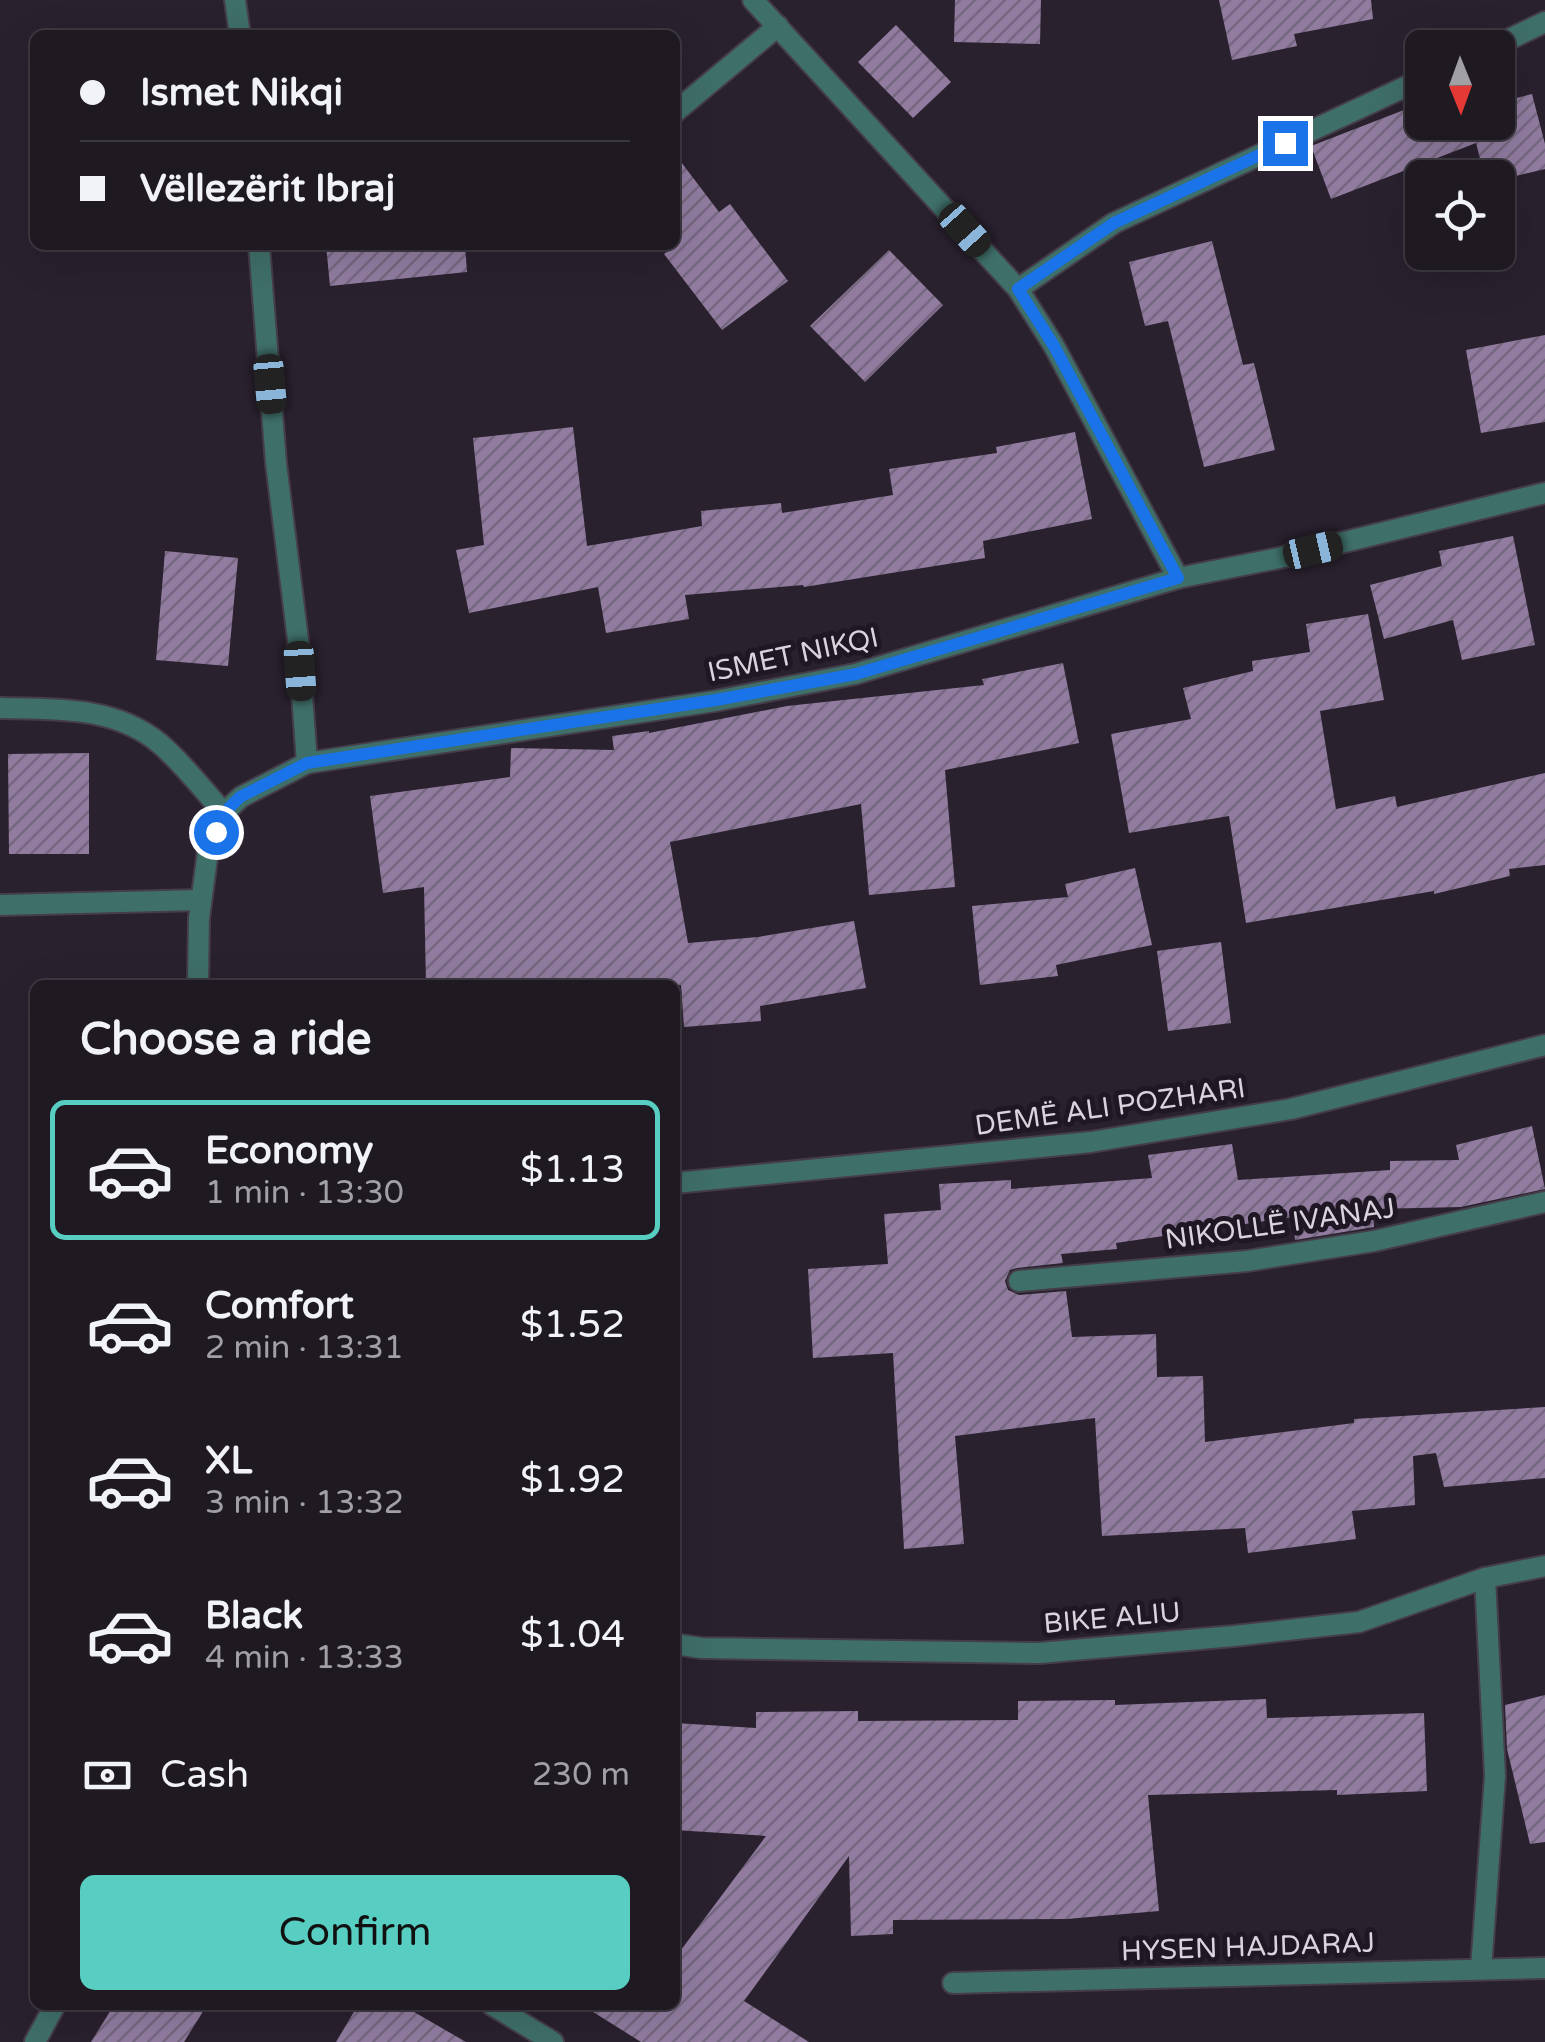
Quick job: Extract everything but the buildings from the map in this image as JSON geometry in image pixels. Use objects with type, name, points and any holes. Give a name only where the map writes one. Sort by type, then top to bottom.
[{"type":"street","points":[[235,0],[239,30]]},
{"type":"street","points":[[753,0],[1018,289],[1054,346],[1178,578]]},
{"type":"street","points":[[1515,36],[1545,22]]},
{"type":"street","points":[[680,108],[778,26]]},
{"type":"street","points":[[1018,289],[1114,223],[1405,87]]},
{"type":"street","points":[[258,250],[307,763]]},
{"type":"street","name":"ISMET NIKQI","points":[[224,813],[240,797],[307,763],[716,700],[856,674],[1178,578],[1279,558],[1545,492]]},
{"type":"street","points":[[0,708],[71,709],[121,720],[158,742],[224,813],[208,852],[198,980]]},
{"type":"street","points":[[0,905],[202,900]]},
{"type":"street","name":"DEMË ALI POZHARI","points":[[680,1183],[1091,1142],[1291,1109],[1545,1045]]},
{"type":"street","name":"NIKOLLË IVANAJ","points":[[1019,1282],[1247,1261],[1374,1242],[1545,1202]]},
{"type":"street","name":"BIKE ALIU","points":[[680,1645],[1058,1651],[1359,1622],[1485,1578],[1545,1566]]},
{"type":"street","points":[[1481,1969],[1495,1776],[1485,1578]]},
{"type":"street","name":"HYSEN HAJDARAJ","points":[[953,1983],[1545,1968]]},
{"type":"street","points":[[35,2042],[52,2010]]},
{"type":"street","points":[[500,2010],[543,2039]]},
{"type":"route","points":[[216,832],[224,813],[240,797],[307,763],[716,700],[856,674],[1178,578],[1054,346],[1018,289],[1114,223],[1285,143]]}]
